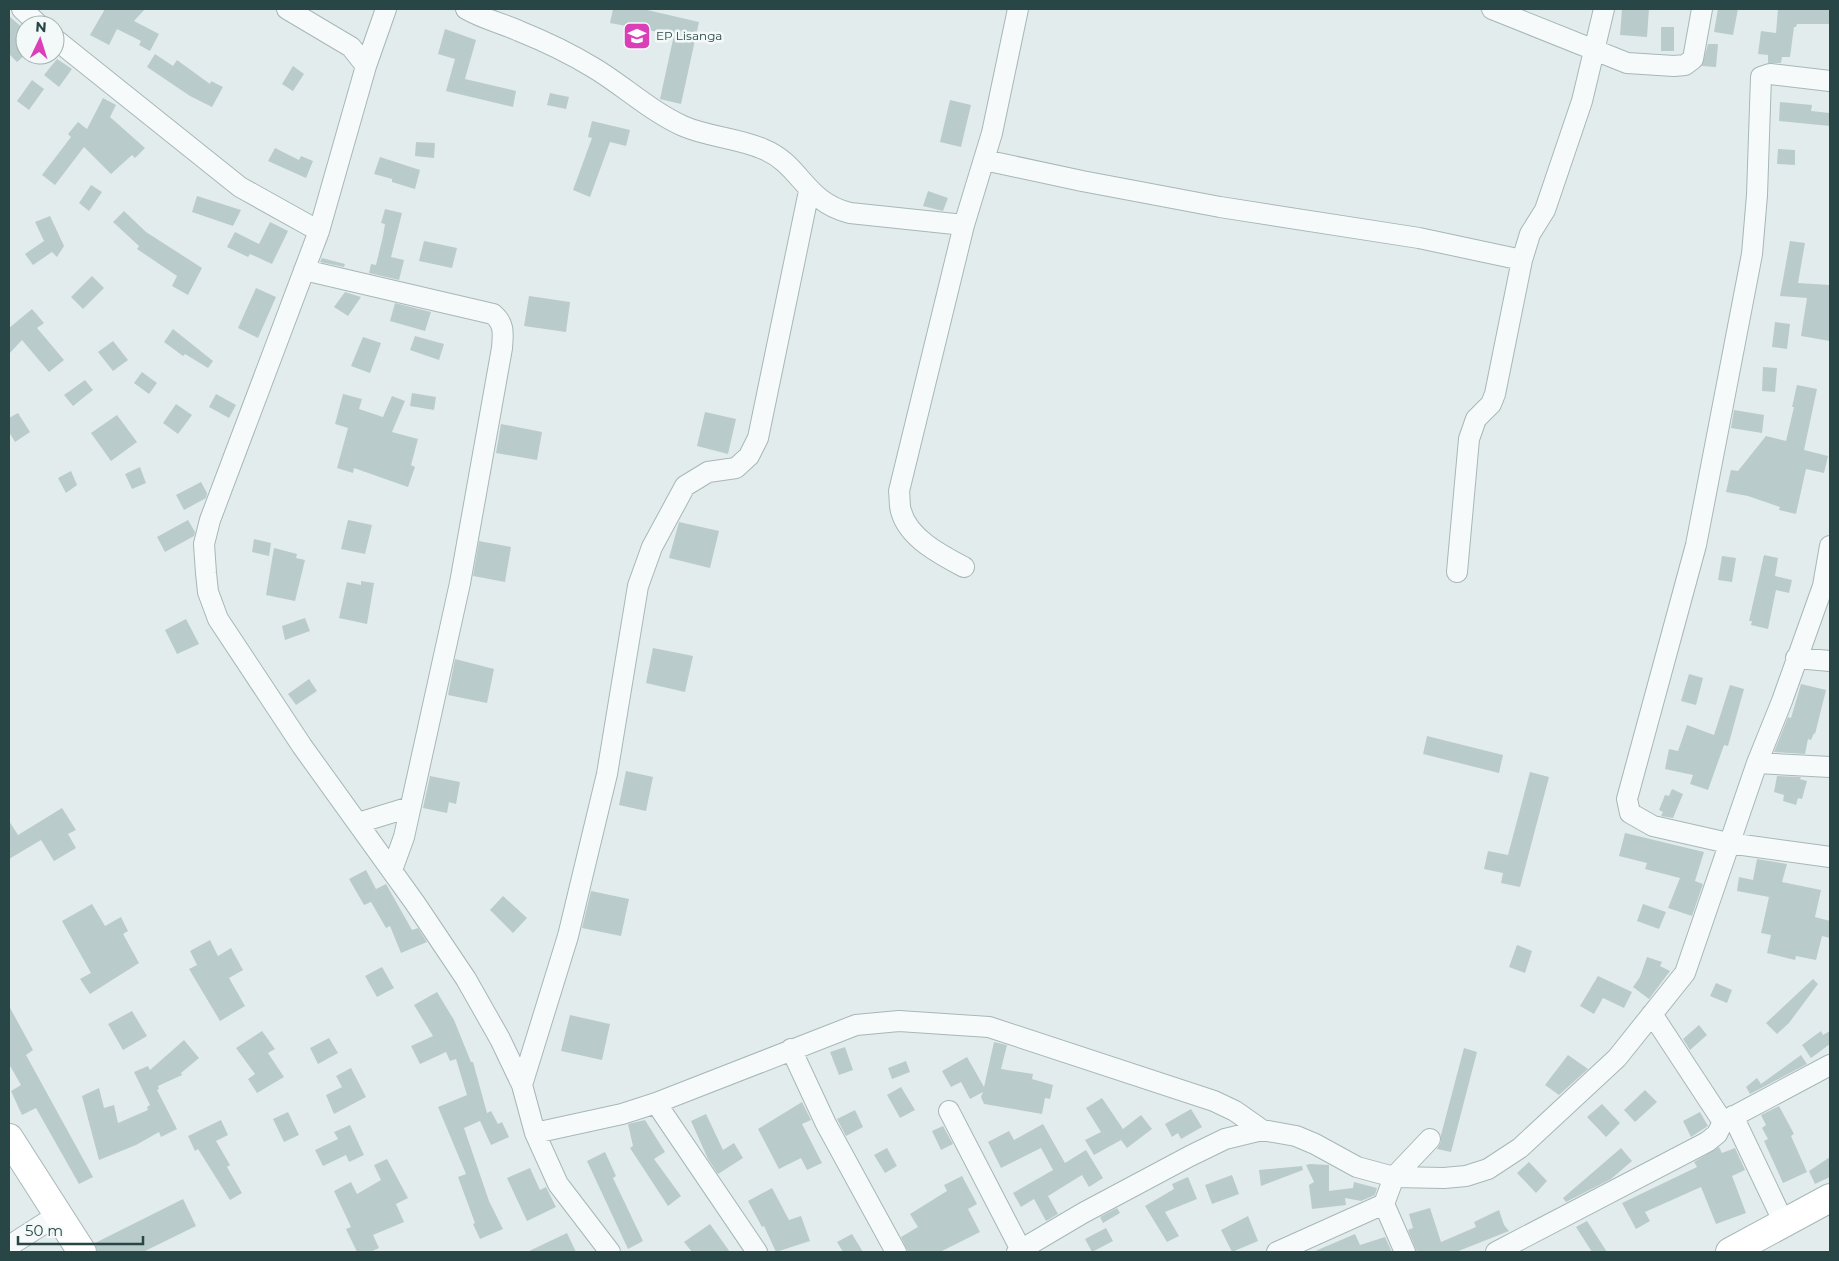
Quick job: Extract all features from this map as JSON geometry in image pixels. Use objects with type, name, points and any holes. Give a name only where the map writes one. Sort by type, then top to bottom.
[{"type":"street","points":[[287,9],[369,57]]},
{"type":"street","points":[[386,9],[369,57],[319,231],[210,520],[204,544],[208,592],[218,619],[302,746],[392,870],[466,979],[522,1085],[535,1133],[558,1184],[610,1252]]},
{"type":"street","points":[[466,9],[490,21],[518,30],[594,67],[653,110],[684,126],[764,149],[788,164],[809,191],[832,208],[850,213],[964,225]]},
{"type":"street","points":[[964,567],[936,552],[911,529],[901,512],[899,491],[964,225],[992,132],[1018,9]]},
{"type":"street","points":[[1492,9],[1627,63],[1684,65],[1692,59],[1702,9]]},
{"type":"street","points":[[1457,572],[1469,439],[1476,419],[1491,404],[1495,394],[1522,260],[1530,234],[1545,210],[1582,102],[1604,9]]},
{"type":"street","points":[[65,47],[240,188],[319,231]]},
{"type":"street","points":[[1830,81],[1770,74],[1761,77],[1757,195],[1752,254],[1696,545],[1627,799],[1630,813],[1653,826],[1728,843],[1830,857]]},
{"type":"street","points":[[984,160],[1202,204],[1419,238],[1522,260]]},
{"type":"street","points":[[522,1085],[568,936],[608,774],[638,586],[652,547],[685,486],[708,472],[736,468],[749,456],[758,438],[809,191]]},
{"type":"street","points":[[304,270],[493,314],[500,320],[503,326],[502,348],[460,583],[404,837],[392,870]]},
{"type":"street","points":[[949,1111],[1019,1251],[1083,1213],[1190,1156],[1226,1139],[1262,1130],[1296,1136],[1357,1167],[1394,1177],[1444,1178],[1466,1176],[1488,1169],[1520,1148],[1617,1058],[1685,973],[1756,762],[1782,701],[1823,586],[1830,546]]},
{"type":"street","points":[[1796,658],[1830,661]]},
{"type":"street","points":[[1756,762],[1830,767]]},
{"type":"street","points":[[358,824],[410,807]]},
{"type":"street","points":[[1652,1014],[1728,1119],[1784,1223]]},
{"type":"street","points":[[535,1133],[622,1114],[656,1104],[791,1049],[856,1025],[899,1020],[989,1027],[1214,1101],[1235,1111],[1262,1130]]},
{"type":"street","points":[[791,1049],[826,1124],[896,1252]]},
{"type":"street","points":[[1496,1252],[1707,1142],[1728,1119],[1830,1065]]},
{"type":"street","points":[[656,1104],[757,1252]]},
{"type":"street","points":[[9,1138],[82,1252]]},
{"type":"street","points":[[1405,1252],[1384,1204],[1394,1177],[1430,1139]]},
{"type":"street","points":[[1730,1252],[1830,1198]]},
{"type":"street","points":[[1277,1252],[1384,1204]]},
{"type":"street","points":[[9,1246],[59,1214]]},
{"type":"building","points":[[105,9],[145,9],[134,21],[159,34],[150,51],[139,45],[141,41],[117,29],[109,45],[90,35]]},
{"type":"building","points":[[613,9],[643,9],[699,22],[681,104],[660,99],[674,35],[610,23]]},
{"type":"building","points":[[1622,9],[1649,9],[1647,37],[1620,35]]},
{"type":"building","points":[[1718,9],[1738,9],[1733,35],[1714,32]]},
{"type":"building","points":[[1778,9],[1830,9],[1830,24],[1797,24],[1794,27],[1790,57],[1782,57],[1781,63],[1768,63],[1768,55],[1758,54],[1761,31],[1776,33]]},
{"type":"building","points":[[9,16],[15,21],[15,60],[9,54]]},
{"type":"building","points":[[1661,27],[1674,27],[1674,51],[1661,51]]},
{"type":"building","points":[[445,29],[476,40],[465,79],[516,91],[513,107],[446,91],[455,59],[438,54]]},
{"type":"building","points":[[1708,44],[1718,44],[1716,67],[1702,66]]},
{"type":"building","points":[[155,54],[173,66],[177,60],[210,84],[211,81],[223,87],[212,107],[190,96],[147,67]]},
{"type":"building","points":[[65,64],[72,69],[59,87],[44,75],[52,65]]},
{"type":"building","points":[[293,66],[304,74],[293,91],[282,84]]},
{"type":"building","points":[[32,80],[44,89],[29,110],[17,101]]},
{"type":"building","points":[[550,93],[569,97],[566,109],[547,105]]},
{"type":"building","points":[[103,98],[116,105],[110,117],[145,148],[135,158],[132,155],[111,174],[84,147],[55,185],[42,175],[71,137],[68,134],[78,122],[87,129]]},
{"type":"building","points":[[950,100],[971,105],[961,147],[940,142]]},
{"type":"building","points":[[1780,102],[1812,105],[1811,111],[1830,113],[1830,126],[1779,121]]},
{"type":"building","points":[[592,121],[630,130],[626,146],[610,142],[590,197],[573,190],[592,138],[588,137]]},
{"type":"building","points":[[416,142],[435,143],[434,158],[415,156]]},
{"type":"building","points":[[275,148],[299,160],[301,156],[313,161],[306,178],[268,161]]},
{"type":"building","points":[[1778,149],[1795,150],[1795,165],[1777,164]]},
{"type":"building","points":[[380,157],[420,170],[415,189],[374,174]]},
{"type":"building","points":[[91,185],[102,192],[89,211],[79,203]]},
{"type":"building","points":[[928,191],[948,198],[943,211],[923,206]]},
{"type":"building","points":[[197,196],[241,210],[233,226],[192,212]]},
{"type":"building","points":[[385,209],[402,213],[391,257],[404,260],[399,280],[369,273],[371,264],[376,265],[385,224],[381,223]]},
{"type":"building","points":[[124,211],[146,232],[202,268],[188,295],[172,286],[177,276],[137,249],[139,246],[113,222]]},
{"type":"building","points":[[50,216],[64,246],[57,257],[52,252],[33,265],[25,254],[44,241],[35,222]]},
{"type":"building","points":[[270,222],[288,231],[272,264],[250,254],[248,257],[227,247],[235,232],[259,244]]},
{"type":"building","points":[[424,241],[457,248],[452,268],[419,261]]},
{"type":"building","points":[[1790,241],[1805,243],[1798,283],[1830,285],[1830,341],[1801,336],[1807,298],[1780,296]]},
{"type":"building","points":[[322,258],[345,264],[344,267],[320,262]]},
{"type":"building","points":[[92,276],[104,288],[83,309],[71,297]]},
{"type":"building","points":[[256,288],[276,297],[258,338],[238,328]]},
{"type":"building","points":[[345,292],[361,297],[348,316],[334,307]]},
{"type":"building","points":[[529,296],[570,302],[566,332],[524,326]]},
{"type":"building","points":[[395,303],[431,312],[425,331],[390,321]]},
{"type":"building","points":[[32,309],[44,323],[37,328],[64,360],[49,372],[22,340],[9,354],[9,328]]},
{"type":"building","points":[[1775,322],[1790,324],[1787,349],[1772,347]]},
{"type":"building","points":[[173,329],[213,361],[208,368],[185,354],[183,356],[164,342]]},
{"type":"building","points":[[415,336],[444,344],[439,360],[410,350]]},
{"type":"building","points":[[363,337],[381,343],[370,373],[351,366]]},
{"type":"building","points":[[113,341],[128,360],[113,371],[98,352]]},
{"type":"building","points":[[1763,367],[1777,368],[1775,392],[1762,391]]},
{"type":"building","points":[[142,372],[157,383],[149,394],[134,383]]},
{"type":"building","points":[[85,380],[93,390],[73,406],[64,395]]},
{"type":"building","points":[[1797,385],[1817,389],[1804,450],[1828,456],[1824,473],[1806,469],[1796,514],[1779,510],[1780,507],[1748,496],[1726,492],[1731,470],[1738,471],[1766,436],[1786,441]]},
{"type":"building","points":[[412,393],[436,397],[434,410],[410,406]]},
{"type":"building","points":[[216,394],[236,405],[229,418],[209,407]]},
{"type":"building","points":[[343,394],[362,399],[359,409],[383,417],[392,396],[405,401],[392,432],[418,439],[411,465],[415,467],[408,487],[354,468],[353,473],[337,468],[348,428],[335,424]]},
{"type":"building","points":[[176,404],[192,415],[178,434],[163,423]]},
{"type":"building","points":[[1734,410],[1764,415],[1762,433],[1731,428]]},
{"type":"building","points":[[705,412],[736,419],[728,454],[697,446]]},
{"type":"building","points":[[18,413],[30,432],[15,442],[9,432],[9,418]]},
{"type":"building","points":[[117,415],[137,442],[111,461],[91,433]]},
{"type":"building","points":[[501,424],[542,432],[537,460],[496,453]]},
{"type":"building","points":[[140,467],[146,483],[132,489],[125,474]]},
{"type":"building","points":[[71,471],[77,485],[66,493],[58,478]]},
{"type":"building","points":[[201,482],[207,493],[206,498],[184,510],[176,495]]},
{"type":"building","points":[[188,520],[195,532],[194,536],[165,552],[157,537]]},
{"type":"building","points":[[348,520],[372,525],[365,554],[341,549]]},
{"type":"building","points":[[679,522],[719,531],[710,568],[669,558]]},
{"type":"building","points":[[254,539],[271,543],[269,556],[252,552]]},
{"type":"building","points":[[479,541],[511,547],[505,582],[473,576]]},
{"type":"building","points":[[274,548],[297,554],[296,558],[305,560],[295,601],[266,595]]},
{"type":"building","points":[[1764,555],[1778,558],[1775,576],[1792,580],[1789,593],[1776,590],[1768,629],[1751,625],[1752,621],[1749,621]]},
{"type":"building","points":[[1722,556],[1736,558],[1732,582],[1718,580]]},
{"type":"building","points":[[361,581],[374,583],[367,624],[339,618],[347,582],[361,585]]},
{"type":"building","points":[[305,618],[310,631],[285,640],[282,626]]},
{"type":"building","points":[[186,619],[199,644],[177,654],[165,630]]},
{"type":"building","points":[[653,648],[693,656],[685,692],[646,683]]},
{"type":"building","points":[[455,659],[494,669],[487,703],[448,695]]},
{"type":"building","points":[[1689,674],[1703,678],[1696,705],[1681,701]]},
{"type":"building","points":[[309,679],[317,691],[296,705],[288,694]]},
{"type":"building","points":[[1801,684],[1826,690],[1815,734],[1811,740],[1808,739],[1805,754],[1774,752],[1788,717],[1791,718]]},
{"type":"building","points":[[1730,685],[1744,689],[1728,746],[1724,745],[1708,790],[1690,784],[1693,775],[1665,769],[1669,749],[1678,751],[1687,725],[1714,735]]},
{"type":"building","points":[[1427,736],[1503,755],[1499,773],[1423,754]]},
{"type":"building","points":[[626,771],[653,777],[646,811],[619,805]]},
{"type":"building","points":[[1530,772],[1549,777],[1520,887],[1501,883],[1503,873],[1484,869],[1488,851],[1508,855]]},
{"type":"building","points":[[430,776],[460,782],[456,804],[449,802],[447,813],[423,808]]},
{"type":"building","points":[[1777,776],[1801,777],[1800,779],[1807,781],[1802,799],[1798,798],[1796,805],[1783,801],[1784,795],[1774,792]]},
{"type":"building","points":[[1672,789],[1683,794],[1673,818],[1661,816],[1663,812],[1659,810],[1665,795],[1669,796]]},
{"type":"building","points":[[62,808],[76,830],[68,834],[76,848],[54,861],[41,840],[9,859],[9,821],[18,835]]},
{"type":"building","points":[[1625,833],[1704,852],[1695,881],[1703,884],[1692,916],[1668,908],[1680,878],[1645,869],[1647,863],[1619,856]]},
{"type":"building","points":[[1757,859],[1787,864],[1782,882],[1821,890],[1815,917],[1830,921],[1830,938],[1822,936],[1816,960],[1796,956],[1795,960],[1767,953],[1771,935],[1761,933],[1769,897],[1737,891],[1739,877],[1753,880]]},
{"type":"building","points":[[366,870],[376,889],[386,884],[412,930],[418,928],[427,942],[401,953],[390,926],[386,928],[371,902],[364,905],[349,879]]},
{"type":"building","points":[[591,891],[629,899],[621,936],[582,928]]},
{"type":"building","points":[[503,896],[527,918],[513,933],[490,910]]},
{"type":"building","points":[[92,904],[105,926],[121,917],[128,931],[123,934],[139,963],[90,994],[80,979],[91,973],[62,921]]},
{"type":"building","points":[[1643,904],[1666,912],[1659,929],[1637,921]]},
{"type":"building","points":[[210,940],[218,956],[231,948],[243,970],[229,978],[245,1006],[220,1021],[189,969],[197,965],[190,951]]},
{"type":"building","points":[[1517,945],[1532,951],[1525,973],[1509,967]]},
{"type":"building","points":[[1647,957],[1662,962],[1660,966],[1670,971],[1649,999],[1633,987],[1640,977]]},
{"type":"building","points":[[382,967],[394,988],[377,997],[365,976]]},
{"type":"building","points":[[1598,976],[1632,992],[1624,1008],[1603,998],[1594,1014],[1580,1006]]},
{"type":"building","points":[[1813,979],[1818,984],[1789,1023],[1777,1034],[1766,1023]]},
{"type":"building","points":[[1716,983],[1732,990],[1727,1003],[1710,996]]},
{"type":"building","points":[[437,992],[454,1020],[471,1062],[473,1062],[487,1113],[491,1111],[498,1124],[502,1122],[509,1137],[491,1145],[480,1121],[464,1128],[489,1201],[503,1229],[480,1239],[473,1224],[475,1223],[458,1177],[466,1174],[438,1107],[467,1095],[456,1059],[450,1061],[446,1052],[420,1064],[411,1046],[433,1036],[414,1005]]},
{"type":"building","points":[[9,1006],[33,1050],[26,1055],[93,1177],[79,1184],[36,1108],[22,1115],[11,1091],[21,1085],[9,1064]]},
{"type":"building","points":[[132,1011],[147,1036],[123,1050],[108,1024]]},
{"type":"building","points":[[570,1015],[610,1024],[602,1060],[561,1051]]},
{"type":"building","points":[[1699,1025],[1707,1035],[1690,1050],[1683,1039]]},
{"type":"building","points":[[262,1031],[275,1049],[268,1053],[284,1077],[257,1093],[248,1079],[255,1074],[236,1048]]},
{"type":"building","points":[[1821,1031],[1823,1035],[1830,1031],[1830,1044],[1811,1058],[1802,1045]]},
{"type":"building","points":[[329,1038],[338,1053],[318,1064],[310,1048]]},
{"type":"building","points":[[184,1040],[199,1058],[181,1073],[182,1075],[158,1086],[159,1089],[157,1090],[177,1129],[161,1137],[159,1132],[136,1145],[99,1160],[82,1096],[99,1088],[104,1108],[114,1105],[118,1123],[148,1110],[147,1107],[150,1105],[134,1072],[148,1066],[150,1070]]},
{"type":"building","points":[[994,1042],[1007,1045],[1001,1069],[1033,1074],[1032,1079],[1053,1085],[1050,1099],[1045,1098],[1042,1114],[984,1104],[981,1097],[983,1092],[970,1099],[961,1082],[951,1087],[942,1071],[967,1057],[984,1087]]},
{"type":"building","points":[[845,1047],[853,1070],[839,1075],[830,1052]]},
{"type":"building","points":[[1464,1048],[1477,1052],[1451,1152],[1437,1149],[1441,1142],[1441,1135]]},
{"type":"building","points":[[1568,1055],[1588,1069],[1559,1095],[1545,1085]]},
{"type":"building","points":[[1801,1055],[1807,1064],[1750,1094],[1746,1087],[1757,1078],[1761,1084]]},
{"type":"building","points":[[906,1061],[910,1072],[892,1079],[888,1068]]},
{"type":"building","points":[[351,1068],[366,1097],[334,1114],[326,1095],[342,1087],[336,1076]]},
{"type":"building","points":[[901,1087],[915,1110],[900,1118],[887,1095]]},
{"type":"building","points":[[1645,1090],[1657,1102],[1635,1122],[1624,1110]]},
{"type":"building","points":[[1102,1098],[1123,1129],[1141,1115],[1152,1129],[1127,1148],[1121,1140],[1094,1155],[1085,1140],[1101,1132],[1086,1108]]},
{"type":"building","points":[[802,1102],[811,1120],[802,1124],[822,1163],[807,1170],[801,1158],[779,1169],[758,1129]]},
{"type":"building","points":[[1602,1104],[1620,1123],[1606,1137],[1587,1117]]},
{"type":"building","points":[[1779,1106],[1794,1134],[1791,1136],[1807,1172],[1783,1183],[1764,1141],[1768,1139],[1762,1128],[1766,1125],[1761,1115]]},
{"type":"building","points":[[1191,1109],[1202,1127],[1181,1139],[1178,1133],[1172,1137],[1165,1124]]},
{"type":"building","points":[[855,1110],[863,1127],[846,1136],[837,1119]]},
{"type":"building","points":[[288,1112],[299,1135],[284,1142],[273,1119]]},
{"type":"building","points":[[1700,1112],[1708,1126],[1691,1137],[1683,1121]]},
{"type":"building","points":[[706,1114],[723,1150],[734,1143],[743,1158],[718,1174],[708,1159],[691,1121]]},
{"type":"building","points":[[221,1120],[228,1135],[216,1141],[230,1165],[227,1167],[242,1193],[230,1200],[198,1149],[195,1151],[188,1136]]},
{"type":"building","points":[[645,1120],[665,1152],[654,1159],[681,1196],[668,1206],[630,1148],[633,1146],[628,1124]]},
{"type":"building","points":[[1043,1124],[1065,1163],[1086,1150],[1103,1178],[1089,1187],[1082,1175],[1048,1196],[1058,1214],[1046,1221],[1034,1199],[1021,1207],[1013,1193],[1053,1170],[1041,1148],[1001,1168],[988,1142],[1009,1131],[1014,1140]]},
{"type":"building","points":[[350,1125],[364,1155],[349,1162],[346,1155],[323,1166],[315,1150],[338,1139],[334,1132]]},
{"type":"building","points":[[943,1126],[953,1144],[941,1150],[932,1131]]},
{"type":"building","points":[[1719,1147],[1722,1153],[1735,1148],[1745,1170],[1732,1176],[1746,1213],[1716,1224],[1701,1187],[1645,1212],[1650,1221],[1636,1229],[1622,1203],[1697,1167],[1694,1162]]},
{"type":"building","points":[[887,1148],[897,1166],[885,1173],[874,1155]]},
{"type":"building","points":[[1621,1148],[1632,1161],[1611,1179],[1566,1202],[1563,1198]]},
{"type":"building","points":[[605,1152],[616,1176],[613,1178],[643,1241],[628,1249],[587,1161]]},
{"type":"building","points":[[1830,1157],[1830,1177],[1815,1184],[1809,1171]]},
{"type":"building","points":[[387,1159],[408,1198],[396,1204],[404,1222],[373,1235],[379,1248],[370,1252],[357,1252],[346,1229],[351,1227],[334,1191],[351,1182],[357,1194],[381,1180],[374,1165]]},
{"type":"building","points":[[1529,1162],[1547,1181],[1536,1193],[1517,1173]]},
{"type":"building","points":[[1306,1165],[1329,1165],[1329,1191],[1353,1188],[1354,1182],[1377,1188],[1375,1195],[1361,1201],[1345,1198],[1346,1205],[1312,1209],[1309,1185],[1314,1182]]},
{"type":"building","points":[[1302,1166],[1303,1170],[1261,1186],[1259,1170]]},
{"type":"building","points":[[530,1168],[540,1190],[546,1187],[556,1207],[527,1221],[507,1178]]},
{"type":"building","points":[[1232,1175],[1239,1194],[1212,1204],[1205,1185]]},
{"type":"building","points":[[962,1176],[977,1204],[968,1209],[980,1232],[940,1252],[908,1252],[901,1237],[918,1227],[910,1214],[947,1191],[944,1185]]},
{"type":"building","points":[[1188,1177],[1197,1199],[1165,1212],[1179,1236],[1167,1242],[1145,1206],[1174,1189],[1172,1184]]},
{"type":"building","points":[[772,1188],[789,1220],[801,1216],[810,1241],[776,1252],[764,1226],[762,1227],[748,1201]]},
{"type":"building","points":[[183,1199],[196,1226],[143,1252],[97,1252],[95,1243]]},
{"type":"building","points":[[1117,1208],[1120,1213],[1103,1223],[1100,1217]]},
{"type":"building","points":[[1430,1208],[1441,1242],[1476,1227],[1474,1222],[1499,1210],[1504,1225],[1509,1231],[1456,1252],[1417,1252],[1408,1230],[1413,1228],[1409,1214]]},
{"type":"building","points":[[1248,1216],[1258,1241],[1232,1252],[1221,1230]]},
{"type":"building","points":[[1587,1221],[1607,1252],[1592,1252],[1576,1227]]},
{"type":"building","points":[[710,1224],[730,1252],[692,1252],[684,1242]]},
{"type":"building","points":[[1106,1228],[1113,1241],[1092,1252],[1085,1239]]},
{"type":"building","points":[[567,1233],[576,1252],[527,1252]]},
{"type":"building","points":[[852,1234],[863,1252],[843,1252],[837,1242]]},
{"type":"building","points":[[1355,1234],[1360,1245],[1385,1237],[1392,1252],[1313,1252]]},
{"type":"place","name":"EP Lisanga","points":[[637,36]]}]
